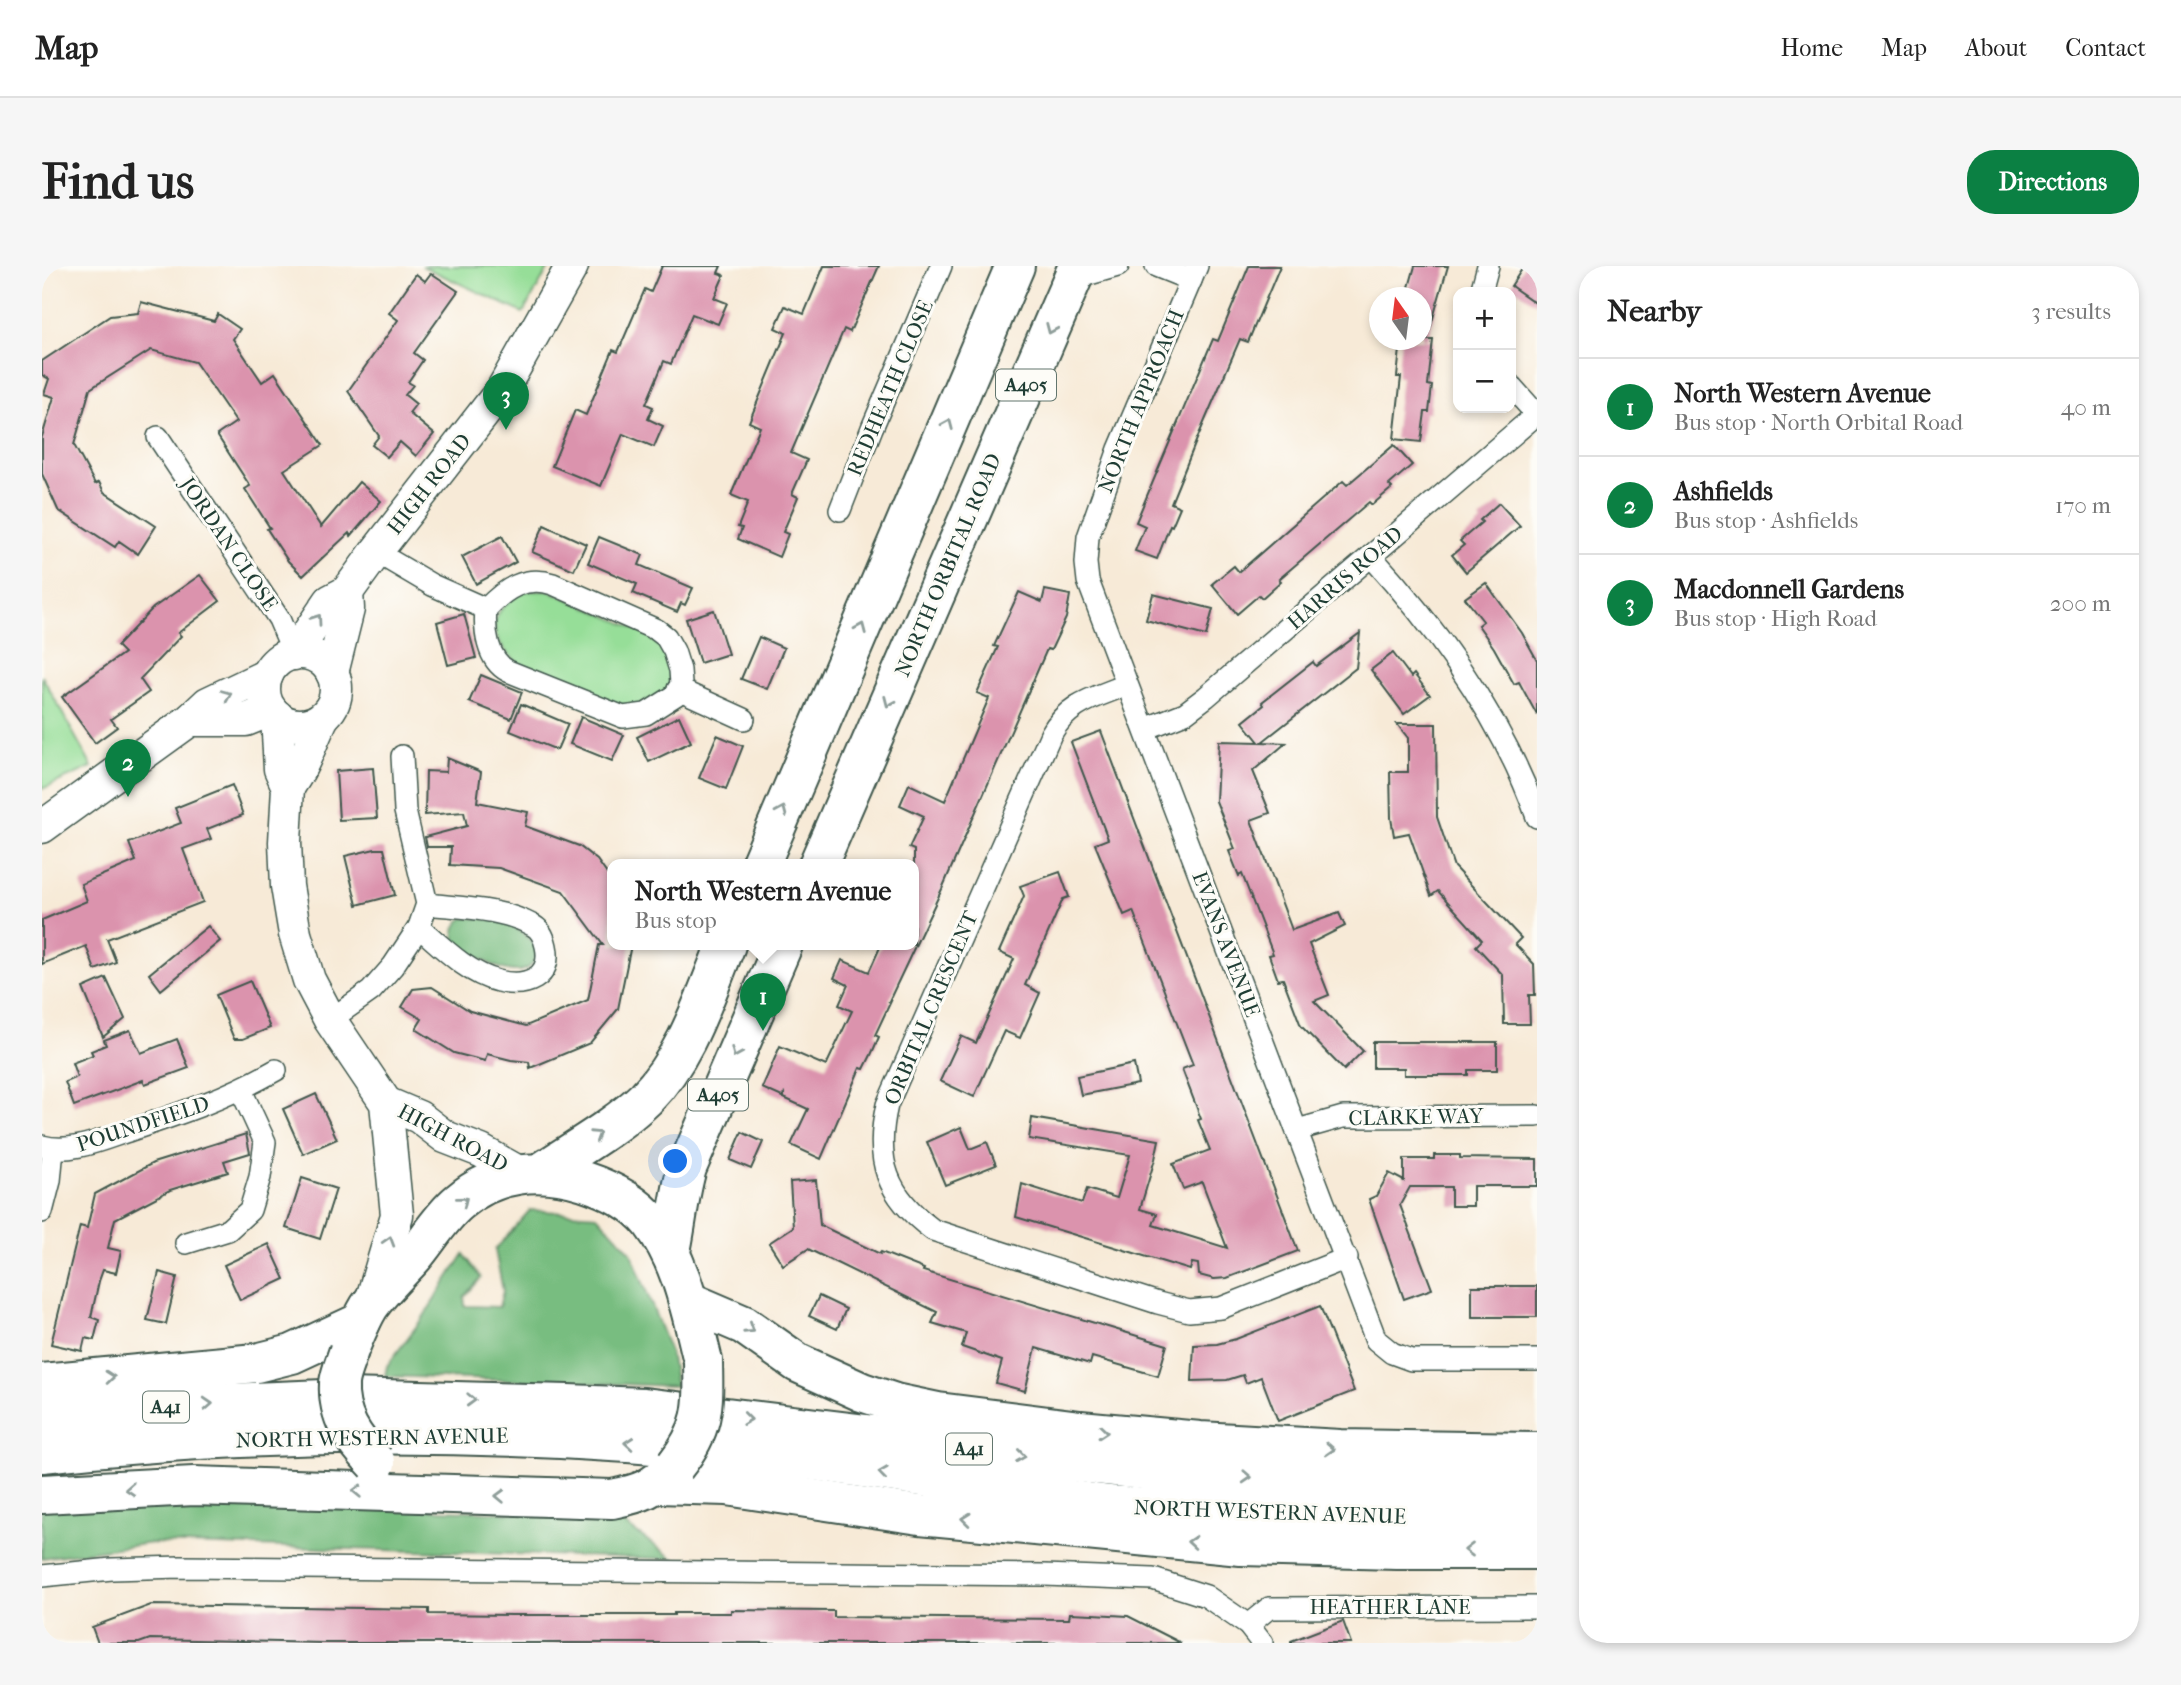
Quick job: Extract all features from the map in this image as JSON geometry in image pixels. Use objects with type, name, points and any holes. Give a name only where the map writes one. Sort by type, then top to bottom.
[{"type":"highway","name":"A405","points":[[763,859],[1015,266]]},
{"type":"highway","name":"NORTH ORBITAL ROAD","points":[[821,859],[1075,273]]},
{"type":"highway","name":"A405","points":[[530,1173],[623,1118],[665,1076],[684,1046],[724,950]]},
{"type":"highway","name":"A405","points":[[671,1251],[687,1168],[781,950]]},
{"type":"highway","points":[[42,1494],[194,1486],[612,1499],[642,1493],[666,1475],[689,1449],[700,1424],[704,1398],[703,1361],[688,1301],[671,1251],[649,1220],[625,1200],[584,1181],[530,1173],[486,1183],[458,1202],[360,1327],[339,1382],[343,1414],[355,1441],[376,1463],[401,1481],[426,1493]]},
{"type":"highway","points":[[688,1301],[744,1325],[797,1363],[862,1392],[895,1403],[938,1412],[1080,1430],[1200,1441],[1340,1449],[1537,1452]]},
{"type":"highway","points":[[42,1383],[256,1363],[292,1354],[360,1327]]},
{"type":"highway","name":"NORTH WESTERN AVENUE","points":[[42,1417],[182,1405],[348,1398],[644,1407],[790,1424],[1024,1457],[1171,1473],[1294,1480],[1537,1485]]},
{"type":"highway","name":"NORTH WESTERN AVENUE","points":[[42,1453],[127,1444],[287,1436],[520,1436],[746,1453],[1119,1506],[1272,1516],[1537,1518]]},
{"type":"highway","points":[[666,1475],[920,1515],[1241,1546],[1537,1550]]},
{"type":"street","name":"HIGH ROAD","points":[[294,654],[330,601],[347,592],[502,390],[572,266]]},
{"type":"street","name":"REDHEATH CLOSE","points":[[841,510],[872,428],[941,266]]},
{"type":"street","points":[[1075,273],[1118,266]]},
{"type":"street","points":[[1156,266],[1194,273]]},
{"type":"street","points":[[1482,287],[1488,266]]},
{"type":"street","name":"NORTH APPROACH","points":[[1088,537],[1119,449],[1194,273]]},
{"type":"street","points":[[1516,391],[1537,414]]},
{"type":"street","name":"HARRIS ROAD","points":[[1145,729],[1185,713],[1206,697],[1537,414]]},
{"type":"street","name":"JORDAN CLOSE","points":[[158,437],[279,619],[294,654]]},
{"type":"street","name":"EVANS AVENUE","points":[[1088,537],[1087,582],[1347,1258],[1376,1340],[1382,1347],[1411,1360],[1537,1360]]},
{"type":"street","points":[[376,552],[432,585],[486,609]]},
{"type":"street","points":[[1371,556],[1423,615],[1452,656],[1513,759],[1536,814]]},
{"type":"street","points":[[525,580],[540,580],[553,584],[666,637],[680,670],[681,684],[676,695],[646,715],[623,717],[500,667],[486,638],[486,609],[497,597],[525,580]]},
{"type":"street","points":[[332,673],[348,609],[347,592]]},
{"type":"street","points":[[305,653],[326,663],[336,685],[331,708],[323,717],[312,723],[287,723],[274,713],[264,693],[267,675],[274,665],[294,654],[305,653]]},
{"type":"street","points":[[42,827],[190,720],[208,703],[267,675]]},
{"type":"street","name":"ORBITAL CRESCENT","points":[[1126,685],[1080,703],[1059,720],[1051,734],[887,1105],[881,1136],[888,1177],[908,1210],[933,1230],[1189,1311],[1221,1307],[1347,1258]]},
{"type":"street","points":[[678,689],[744,719]]},
{"type":"street","name":"HIGH ROAD","points":[[274,713],[280,769],[288,787],[287,886],[295,934],[309,980],[330,1020],[386,1103],[397,1215],[360,1327]]},
{"type":"street","points":[[190,720],[246,720],[274,713]]},
{"type":"street","name":"HIGH ROAD","points":[[288,787],[299,773],[323,717]]},
{"type":"street","points":[[330,1020],[371,991],[393,966],[419,927],[427,904],[405,811],[402,756]]},
{"type":"street","points":[[419,927],[471,970],[499,982],[521,983],[536,978],[547,967],[548,954],[544,936],[534,926],[510,916],[484,910],[427,904]]},
{"type":"street","name":"POUNDFIELD","points":[[47,1148],[82,1146],[199,1108],[241,1090],[276,1070]]},
{"type":"street","points":[[186,1243],[228,1230],[250,1210],[260,1178],[265,1142],[241,1090]]},
{"type":"street","name":"HIGH ROAD","points":[[386,1103],[418,1117],[445,1137],[530,1173]]},
{"type":"street","name":"CLARKE WAY","points":[[1297,1130],[1343,1117],[1537,1116]]},
{"type":"street","points":[[42,1212],[50,1181],[47,1148]]},
{"type":"street","points":[[42,1576],[112,1569],[194,1567],[912,1573],[1153,1579],[1206,1597],[1248,1625],[1262,1643]]},
{"type":"street","name":"HEATHER LANE","points":[[1248,1625],[1269,1608],[1537,1607]]},
{"type":"green space","points":[[422,266],[550,266],[523,313]]},
{"type":"green space","points":[[526,591],[550,591],[646,633],[668,653],[671,683],[666,692],[650,704],[616,707],[518,663],[500,643],[495,624],[504,606]]},
{"type":"green space","points":[[42,676],[92,767],[42,789]]},
{"type":"green space","points":[[464,918],[495,920],[514,927],[537,949],[534,961],[528,968],[512,971],[463,949],[457,943],[455,931]]},
{"type":"green space","points":[[530,1210],[597,1215],[631,1252],[670,1352],[676,1386],[385,1376],[387,1366],[424,1316],[464,1254],[481,1278],[464,1297],[465,1306],[499,1307],[503,1291],[495,1250]]},
{"type":"green space","points":[[217,1501],[614,1517],[674,1559],[152,1543],[42,1558],[42,1508]]},
{"type":"building","points":[[662,266],[721,266],[718,273],[724,275],[714,298],[727,303],[718,324],[692,314],[671,364],[664,361],[646,404],[653,407],[648,419],[663,426],[654,447],[623,434],[601,486],[552,466],[575,410],[586,415],[613,350],[618,352],[645,289],[651,292]]},
{"type":"building","points":[[824,266],[879,266],[850,332],[844,329],[791,453],[807,460],[792,494],[798,497],[783,532],[788,534],[779,557],[738,539],[742,528],[738,527],[748,502],[731,495],[760,427],[749,422],[786,333],[775,328],[785,306],[804,314]]},
{"type":"building","points":[[1249,266],[1280,266],[1248,342],[1240,339],[1197,439],[1171,503],[1180,507],[1157,559],[1135,551],[1145,526],[1136,522],[1213,339],[1218,341]]},
{"type":"building","points":[[1415,266],[1448,266],[1432,322],[1432,287],[1409,287]]},
{"type":"building","points":[[1524,266],[1537,266],[1537,304],[1511,286]]},
{"type":"building","points":[[431,273],[458,291],[414,353],[423,360],[408,382],[413,385],[405,395],[416,404],[409,413],[434,434],[416,456],[400,442],[387,457],[372,445],[379,436],[348,391],[398,320],[389,313],[416,274],[425,281]]},
{"type":"building","points":[[141,302],[214,321],[218,314],[240,329],[233,339],[262,382],[275,373],[323,445],[284,470],[321,527],[359,482],[381,501],[351,536],[349,533],[303,576],[288,561],[267,529],[270,528],[245,489],[250,486],[217,435],[236,422],[195,362],[151,350],[90,389],[74,445],[95,484],[99,482],[104,492],[156,526],[138,554],[119,541],[115,547],[58,510],[42,474],[42,437],[54,397],[44,394],[49,379],[42,375],[42,361],[110,316],[138,313]]},
{"type":"building","points":[[1400,350],[1432,350],[1428,385],[1432,386],[1429,412],[1425,412],[1421,442],[1394,439],[1401,377],[1397,377]]},
{"type":"building","points":[[1394,445],[1412,465],[1389,485],[1392,488],[1372,505],[1369,502],[1279,579],[1281,581],[1262,598],[1259,595],[1237,614],[1212,584],[1234,566],[1239,572],[1343,481],[1347,485]]},
{"type":"building","points":[[1499,503],[1520,526],[1466,572],[1452,555],[1464,545],[1460,541]]},
{"type":"building","points":[[544,525],[586,544],[574,570],[532,552]]},
{"type":"building","points":[[502,536],[516,562],[476,584],[462,557]]},
{"type":"building","points":[[599,537],[643,555],[639,565],[693,588],[685,605],[681,603],[677,612],[633,593],[637,584],[588,563]]},
{"type":"building","points":[[200,575],[220,601],[178,633],[181,636],[140,679],[149,692],[111,719],[117,727],[95,743],[62,697],[124,653],[117,646],[153,608]]},
{"type":"building","points":[[1486,583],[1522,633],[1537,660],[1537,715],[1519,682],[1514,684],[1478,625],[1483,621],[1465,598]]},
{"type":"building","points":[[1045,590],[1070,595],[1066,618],[1051,650],[1047,649],[919,938],[919,859],[914,859],[914,850],[909,848],[924,816],[900,805],[909,784],[945,801],[989,698],[977,693],[998,647],[994,646],[1019,592],[1042,602]]},
{"type":"building","points":[[1153,594],[1213,609],[1206,636],[1146,620]]},
{"type":"building","points":[[714,610],[728,654],[700,663],[686,619]]},
{"type":"building","points":[[464,614],[476,658],[448,665],[437,622]]},
{"type":"building","points":[[1360,633],[1356,668],[1262,742],[1286,743],[1253,771],[1270,813],[1251,820],[1292,930],[1339,913],[1345,926],[1309,944],[1329,995],[1314,1001],[1363,1051],[1344,1070],[1301,1026],[1283,979],[1278,980],[1269,955],[1273,954],[1242,874],[1239,876],[1229,851],[1235,849],[1216,801],[1219,741],[1259,742],[1243,722],[1264,705],[1262,702],[1313,662],[1316,666]]},
{"type":"building","points":[[759,637],[784,648],[767,689],[741,679]]},
{"type":"building","points":[[1393,653],[1411,677],[1414,674],[1430,695],[1404,714],[1371,670]]},
{"type":"building","points":[[481,675],[522,692],[511,719],[469,702]]},
{"type":"building","points":[[521,704],[568,724],[557,750],[510,731]]},
{"type":"building","points":[[679,716],[691,742],[649,762],[637,737]]},
{"type":"building","points":[[581,717],[624,735],[612,761],[570,744]]},
{"type":"building","points":[[1397,724],[1436,724],[1437,817],[1454,867],[1521,938],[1515,944],[1534,964],[1535,995],[1529,995],[1530,1024],[1504,1024],[1503,975],[1476,946],[1482,940],[1438,891],[1431,896],[1409,833],[1394,836],[1390,772],[1408,772],[1408,738]]},
{"type":"building","points":[[1101,731],[1298,1251],[1227,1278],[1214,1279],[1199,1275],[1198,1264],[1192,1263],[1190,1270],[1016,1217],[1022,1184],[1082,1203],[1087,1189],[1117,1198],[1130,1155],[1029,1139],[1032,1118],[1159,1140],[1140,1209],[1157,1214],[1153,1225],[1227,1248],[1202,1182],[1183,1189],[1173,1164],[1210,1150],[1182,1069],[1193,1065],[1133,911],[1124,915],[1095,844],[1108,839],[1071,742]]},
{"type":"building","points":[[717,735],[743,746],[726,789],[699,778]]},
{"type":"building","points":[[447,758],[481,772],[477,802],[528,812],[525,826],[579,846],[597,860],[607,874],[607,950],[630,950],[618,1009],[590,1043],[530,1068],[529,1062],[487,1054],[485,1061],[454,1053],[416,1029],[422,1019],[402,1007],[413,989],[432,987],[470,1011],[526,1026],[588,1000],[599,945],[603,945],[563,891],[499,868],[450,865],[451,847],[427,847],[425,837],[467,826],[464,812],[425,815],[426,771],[446,772]]},
{"type":"building","points":[[373,768],[377,818],[339,820],[336,771]]},
{"type":"building","points":[[232,785],[243,815],[207,829],[211,839],[183,849],[203,902],[107,939],[116,962],[95,970],[86,946],[42,964],[42,920],[87,901],[81,884],[136,861],[129,843],[181,823],[175,808]]},
{"type":"building","points":[[384,849],[395,895],[357,905],[345,856]]},
{"type":"building","points":[[1060,872],[1069,897],[1063,899],[1025,985],[1040,993],[1020,1038],[1004,1031],[974,1097],[940,1081],[961,1036],[976,1043],[1014,959],[999,952],[1024,896],[1020,886]]},
{"type":"building","points":[[208,926],[220,941],[161,990],[149,974]]},
{"type":"building","points":[[879,950],[913,950],[875,1035],[879,1037],[864,1069],[860,1068],[821,1159],[791,1145],[808,1109],[784,1098],[784,1094],[782,1097],[762,1088],[780,1046],[826,1066],[852,1011],[839,1005],[848,985],[834,978],[842,960],[869,972]]},
{"type":"building","points":[[106,978],[125,1019],[103,1037],[83,988]]},
{"type":"building","points":[[250,981],[270,1028],[243,1039],[234,1039],[216,995]]},
{"type":"building","points":[[130,1030],[141,1053],[177,1039],[189,1068],[145,1084],[143,1080],[74,1106],[65,1082],[77,1077],[72,1063],[93,1055],[91,1051],[106,1045],[104,1040]]},
{"type":"building","points":[[1373,1042],[1497,1042],[1497,1070],[1468,1070],[1468,1075],[1404,1075],[1404,1068],[1373,1068]]},
{"type":"building","points":[[1134,1064],[1138,1084],[1081,1095],[1077,1076]]},
{"type":"building","points":[[316,1094],[337,1139],[303,1154],[283,1109]]},
{"type":"building","points":[[961,1127],[970,1149],[987,1142],[996,1165],[945,1185],[927,1142]]},
{"type":"building","points":[[742,1132],[763,1142],[751,1169],[730,1160]]},
{"type":"building","points":[[246,1134],[250,1153],[224,1161],[228,1172],[170,1190],[115,1219],[108,1248],[121,1251],[116,1273],[103,1270],[99,1281],[91,1317],[99,1320],[94,1340],[85,1338],[82,1351],[51,1344],[80,1226],[87,1228],[95,1194],[153,1163]]},
{"type":"building","points":[[1434,1155],[1537,1159],[1537,1186],[1473,1186],[1473,1206],[1451,1206],[1451,1187],[1410,1187],[1400,1205],[1432,1289],[1404,1299],[1369,1199],[1376,1196],[1389,1173],[1404,1181],[1404,1159],[1434,1159]]},
{"type":"building","points":[[302,1178],[336,1189],[320,1239],[286,1228]]},
{"type":"building","points":[[816,1180],[820,1225],[880,1254],[881,1252],[924,1269],[923,1271],[1167,1345],[1158,1376],[1092,1357],[1090,1364],[1036,1348],[1025,1391],[996,1383],[1002,1361],[962,1347],[966,1333],[932,1323],[937,1312],[808,1249],[783,1265],[769,1243],[793,1227],[790,1182]]},
{"type":"building","points":[[269,1244],[285,1279],[240,1300],[224,1265]]},
{"type":"building","points":[[159,1272],[177,1277],[166,1324],[147,1320]]},
{"type":"building","points":[[1472,1286],[1537,1286],[1537,1317],[1472,1317]]},
{"type":"building","points":[[819,1296],[846,1309],[837,1329],[809,1316]]},
{"type":"building","points":[[1320,1306],[1354,1391],[1278,1421],[1261,1377],[1246,1383],[1243,1375],[1227,1380],[1192,1381],[1194,1345],[1217,1344],[1236,1339]]},
{"type":"building","points":[[151,1605],[429,1609],[429,1614],[511,1615],[674,1615],[731,1613],[731,1610],[834,1611],[834,1617],[1069,1619],[1070,1613],[1128,1616],[1181,1643],[324,1643],[150,1639],[139,1643],[98,1643],[92,1627]]},
{"type":"building","points":[[1343,1621],[1351,1643],[1291,1643],[1291,1641]]},
{"type":"place","name":"Macdonnell Gardens","points":[[506,430]]},
{"type":"place","name":"Ashfields","points":[[128,797]]},
{"type":"place","name":"North Western Avenue","points":[[763,1031]]}]
